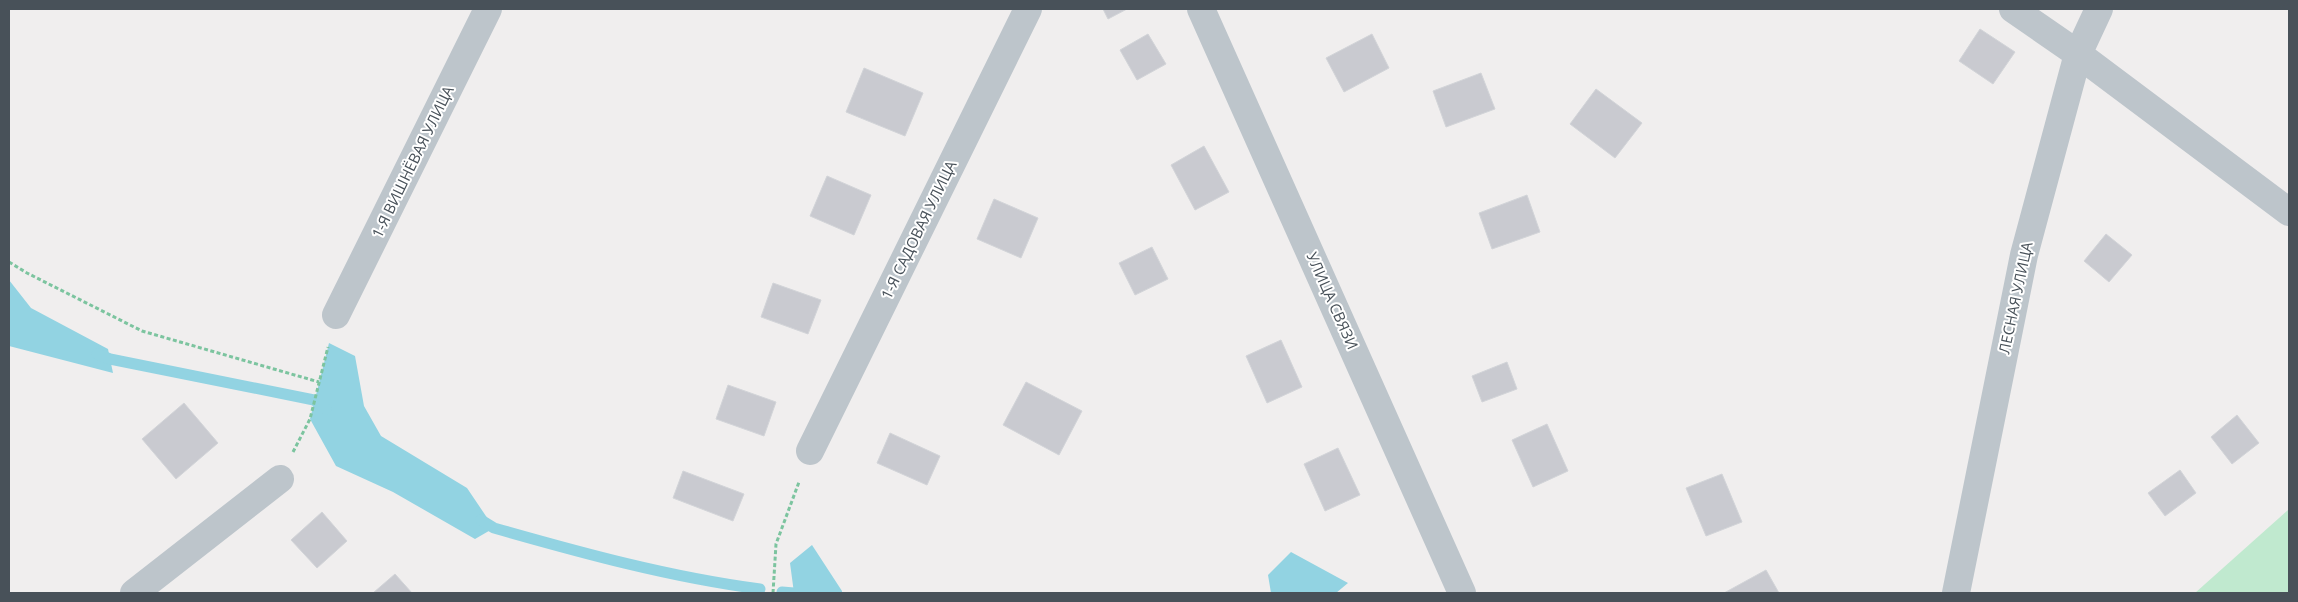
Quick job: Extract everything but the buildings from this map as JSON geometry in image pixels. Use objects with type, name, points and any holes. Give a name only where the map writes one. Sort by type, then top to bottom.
[{"type":"street","name":"1-Я ВИШНЁВАЯ УЛИЦА","points":[[336,314],[488,9]]},
{"type":"street","name":"1-Я САДОВАЯ УЛИЦА","points":[[810,450],[1028,9]]},
{"type":"street","name":"УЛИЦА СВЯЗИ","points":[[1201,9],[1462,593]]},
{"type":"street","points":[[2013,9],[2078,54],[2289,212]]},
{"type":"street","name":"ЛЕСНАЯ УЛИЦА","points":[[1956,593],[2024,255],[2078,54],[2099,9]]},
{"type":"street","points":[[134,593],[280,479]]},
{"type":"path","points":[[9,262],[142,332],[319,382]]},
{"type":"path","points":[[280,479],[310,419],[336,314]]},
{"type":"path","points":[[773,593],[776,544],[810,450]]},
{"type":"green space","points":[[2289,509],[2289,593],[2195,593]]},
{"type":"water","points":[[9,280],[31,308],[108,349],[113,373],[9,346]]},
{"type":"water","points":[[329,343],[355,356],[364,406],[381,436],[467,488],[494,528],[475,539],[393,492],[336,466],[310,419]]},
{"type":"water","points":[[812,545],[842,593],[794,593],[790,563]]},
{"type":"water","points":[[1291,552],[1348,583],[1336,593],[1271,593],[1268,575]]},
{"type":"waterway","points":[[97,354],[110,359],[314,400],[326,409]]},
{"type":"waterway","points":[[481,520],[494,528],[626,563],[692,578],[760,589]]},
{"type":"waterway","points":[[782,592],[794,593]]}]
